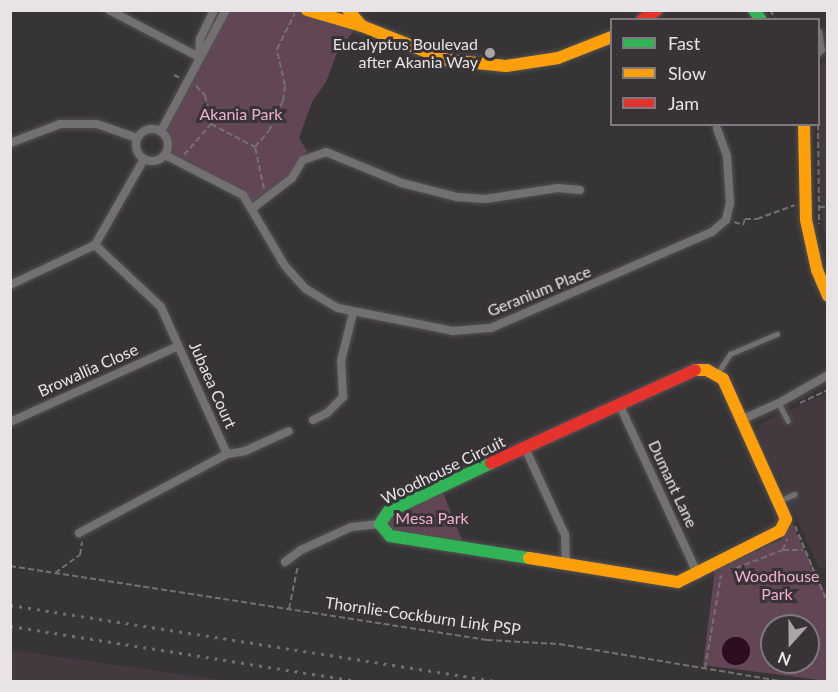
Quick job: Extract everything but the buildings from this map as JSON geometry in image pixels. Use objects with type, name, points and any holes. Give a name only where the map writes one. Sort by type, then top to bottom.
[{"type":"street","points":[[109,10],[199,57]]},
{"type":"street","points":[[199,57],[200,39],[214,10]]},
{"type":"street","points":[[161,131],[226,10]]},
{"type":"street","points":[[307,10],[362,26],[447,60],[507,66],[558,58],[610,37]]},
{"type":"street","points":[[348,10],[362,26]]},
{"type":"street","points":[[10,143],[60,124],[97,124],[137,138]]},
{"type":"street","points":[[804,126],[806,220],[817,270],[828,296]]},
{"type":"street","points":[[147,129],[161,131],[168,140],[165,155],[152,162],[144,159],[137,150],[137,138],[147,129]]},
{"type":"street","points":[[717,129],[727,156],[730,203],[726,220]]},
{"type":"street","points":[[253,208],[292,178],[303,159],[326,152],[402,183],[458,197],[485,199],[558,188],[580,190]]},
{"type":"street","name":"Geranium Place","points":[[165,155],[214,177],[243,195],[253,208],[285,266],[306,289],[353,312],[419,327],[453,331],[491,328],[712,232],[726,220]]},
{"type":"street","points":[[10,285],[95,245],[144,159]]},
{"type":"street","name":"Jubaea Court","points":[[79,533],[227,454],[153,297],[95,245]]},
{"type":"street","points":[[313,420],[327,413],[343,397],[341,361],[353,312]]},
{"type":"street","name":"Browallia Close","points":[[10,422],[178,346]]},
{"type":"street","name":"Woodhouse Circuit","points":[[695,370],[717,374],[743,419],[779,501],[786,519],[780,531],[678,582],[390,536],[380,524],[388,512],[620,406],[695,370]]},
{"type":"street","points":[[743,419],[781,407],[828,375]]},
{"type":"street","points":[[816,383],[828,381]]},
{"type":"street","name":"Dumant Lane","points":[[620,406],[698,574]]},
{"type":"street","points":[[227,454],[245,451],[289,431]]},
{"type":"street","points":[[525,448],[565,534],[566,564]]},
{"type":"street","points":[[285,562],[301,550],[351,527],[380,524]]},
{"type":"lane","points":[[820,37],[822,50],[820,53]]},
{"type":"lane","points":[[717,374],[730,354],[777,334]]},
{"type":"lane","points":[[781,407],[788,421]]},
{"type":"lane","points":[[779,501],[795,494]]},
{"type":"path","points":[[255,147],[269,131],[283,101],[285,85],[277,49],[297,10]]},
{"type":"path","points":[[174,75],[204,92],[211,124]]},
{"type":"path","points":[[211,124],[255,147],[267,198]]},
{"type":"path","points":[[184,155],[211,124]]},
{"type":"path","points":[[818,126],[819,226]]},
{"type":"path","points":[[726,220],[743,225],[745,219],[757,219],[798,205]]},
{"type":"path","points":[[819,207],[828,207]]},
{"type":"path","points":[[781,407],[828,390]]},
{"type":"path","points":[[794,520],[803,550],[828,604]]},
{"type":"path","points":[[55,573],[80,555],[84,548],[79,533]]},
{"type":"path","points":[[289,609],[301,550]]},
{"type":"path","points":[[705,668],[721,574],[783,550],[803,550]]},
{"type":"path","name":"Thornlie-Cockburn Link PSP","points":[[10,566],[487,640],[560,644],[787,681]]},
{"type":"shaded area","points":[[827,59],[827,249],[819,196],[820,64]]},
{"type":"shaded area","points":[[827,393],[827,566],[820,569],[757,431],[761,423]]},
{"type":"shaded area","points":[[736,637],[746,641],[750,651],[746,661],[736,665],[726,661],[722,651],[726,641]]},
{"type":"shaded area","points":[[11,650],[131,667],[227,681],[11,681]]},
{"type":"green space","name":"Akania Park","points":[[226,11],[316,11],[354,31],[338,50],[326,82],[312,102],[299,138],[307,151],[291,175],[255,206],[243,195],[166,155],[170,143],[164,130]]},
{"type":"green space","name":"Mesa Park","points":[[442,490],[464,545],[394,534],[387,518]]},
{"type":"green space","name":"Woodhouse Park","points":[[792,524],[827,596],[827,681],[773,674],[820,674],[820,614],[760,614],[760,672],[703,665],[715,569],[781,540]]},
{"type":"railway","points":[[10,605],[500,682]]},
{"type":"railway","points":[[10,626],[362,682]]},
{"type":"traffic: fast","points":[[754,10],[760,18]]},
{"type":"traffic: fast","points":[[491,463],[388,512],[380,524],[390,536],[529,558]]},
{"type":"traffic: slow","points":[[307,10],[362,26],[447,60],[506,66],[558,58],[610,38]]},
{"type":"traffic: slow","points":[[348,10],[362,26]]},
{"type":"traffic: slow","points":[[804,126],[806,220],[817,270],[828,296]]},
{"type":"traffic: slow","points":[[529,558],[678,582],[780,531],[786,519],[723,379],[707,370],[695,370]]},
{"type":"traffic: jam","points":[[645,18],[657,10]]},
{"type":"traffic: jam","points":[[491,463],[695,370]]},
{"type":"place","name":"Eucalyptus Boulevad after Akania Way","points":[[490,53]]}]
